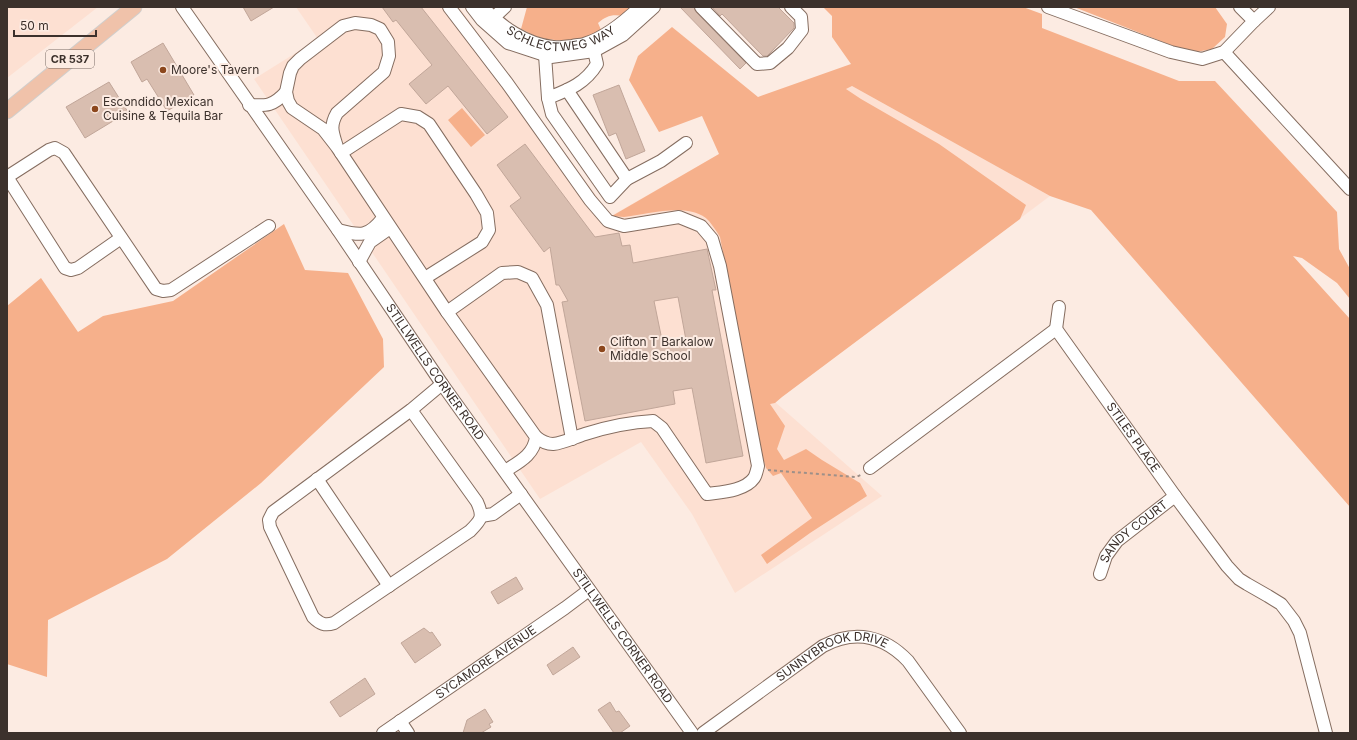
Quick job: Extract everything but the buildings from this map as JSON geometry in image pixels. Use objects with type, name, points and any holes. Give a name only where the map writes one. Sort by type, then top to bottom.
[{"type":"main road","name":"CR 537","points":[[7,111],[134,7]]},
{"type":"street","name":"STILLWELLS CORNER ROAD","points":[[182,7],[249,105],[338,230],[442,384],[692,733]]},
{"type":"street","points":[[286,92],[288,101],[292,108],[306,116],[323,129],[339,150],[447,312],[536,437],[545,443],[561,443],[586,434],[639,421],[653,421],[662,428],[708,494],[731,491],[748,484],[755,478],[757,470],[756,459],[720,266],[712,239],[701,226],[679,218],[624,226],[608,221],[590,200],[507,83],[450,7]]},
{"type":"street","name":"SCHLECTWEG WAY","points":[[472,7],[490,21]]},
{"type":"street","name":"SCHLECTWEG WAY","points":[[483,7],[490,21],[508,43],[546,50],[555,47],[584,44],[605,34],[628,18],[640,7]]},
{"type":"street","points":[[490,21],[505,7]]},
{"type":"street","name":"SCHLECTWEG WAY","points":[[546,50],[551,57],[594,51],[623,35],[654,7]]},
{"type":"street","points":[[700,7],[757,64],[770,63],[788,48],[802,30],[801,17],[791,7]]},
{"type":"street","points":[[1048,7],[1171,52],[1202,59],[1224,52],[1269,7]]},
{"type":"street","points":[[1240,7],[1254,21]]},
{"type":"street","points":[[249,105],[266,106],[279,100],[286,92],[293,66],[344,26],[355,24],[371,25],[380,29],[388,42],[389,56],[384,72],[337,113],[332,122],[332,129],[339,150]]},
{"type":"street","points":[[546,50],[548,98],[552,114],[610,197],[627,179],[661,162],[686,143]]},
{"type":"street","points":[[548,98],[571,89],[591,73],[596,64],[594,51]]},
{"type":"street","points":[[1224,52],[1350,189]]},
{"type":"street","points":[[567,90],[627,179]]},
{"type":"street","points":[[339,150],[401,114],[418,118],[428,124],[476,194],[487,213],[489,230],[482,242],[425,278]]},
{"type":"street","points":[[121,238],[78,268],[71,270],[65,268],[7,177],[49,150],[55,148],[64,153],[156,289],[163,291],[171,290],[269,226]]},
{"type":"street","points":[[338,230],[360,234],[369,232],[383,218]]},
{"type":"street","points":[[359,262],[370,242],[390,228]]},
{"type":"street","points":[[447,312],[502,273],[518,272],[532,278],[547,305],[572,439]]},
{"type":"street","points":[[870,468],[1056,329],[1059,307]]},
{"type":"street","name":"STILES PLACE","points":[[1056,329],[1175,496],[1233,573],[1247,584],[1277,601],[1289,613],[1300,634],[1326,733]]},
{"type":"street","points":[[411,410],[477,502],[481,516],[479,521],[470,530],[334,624],[324,625],[319,623],[313,617],[270,527],[270,520],[273,512],[411,410],[442,384]]},
{"type":"street","points":[[505,471],[526,457],[532,451],[536,437]]},
{"type":"street","points":[[317,479],[389,586]]},
{"type":"street","points":[[481,516],[493,514],[521,494]]},
{"type":"street","name":"SANDY COURT","points":[[1100,574],[1106,556],[1117,541],[1175,496]]},
{"type":"street","name":"SYCAMORE AVENUE","points":[[383,733],[589,590]]},
{"type":"street","name":"SUNNYBROOK DRIVE","points":[[703,733],[823,646],[841,639],[860,636],[882,641],[899,651],[908,661],[960,733]]},
{"type":"street","points":[[400,722],[408,733]]},
{"type":"path","points":[[757,470],[856,477],[863,474],[870,468]]},
{"type":"shaded area","points":[[7,7],[98,7],[7,78]]},
{"type":"shaded area","points":[[296,7],[459,7],[611,216],[719,154],[852,86],[1050,196],[775,402],[882,496],[735,593],[692,514],[641,442],[540,499],[254,79],[318,39]]},
{"type":"shaded area","points":[[527,7],[632,7],[623,16],[609,16],[598,23],[602,32],[578,39],[554,40],[538,37],[521,29]]},
{"type":"shaded area","points":[[823,7],[1023,7],[1042,14],[1042,28],[1179,81],[1215,81],[1337,212],[1339,249],[1350,269],[1350,299],[1337,283],[1302,258],[1293,256],[1350,319],[1350,507],[1091,210],[1050,196],[852,86],[846,89],[939,144],[1026,205],[1020,219],[775,403],[770,404],[785,426],[777,449],[784,460],[806,449],[860,483],[867,496],[810,533],[767,564],[761,555],[812,518],[781,473],[773,476],[766,468],[762,455],[720,237],[709,221],[701,215],[691,212],[680,210],[624,217],[612,216],[719,154],[702,116],[659,132],[629,80],[638,56],[672,27],[758,97],[851,64],[832,37],[832,16]]},
{"type":"shaded area","points":[[1074,7],[1215,7],[1227,24],[1225,37],[1212,49],[1191,53]]},
{"type":"shaded area","points":[[462,108],[485,135],[471,147],[448,120]]},
{"type":"shaded area","points":[[284,224],[305,270],[348,273],[383,339],[384,367],[261,483],[167,559],[48,620],[47,677],[7,664],[7,306],[41,278],[78,332],[103,316],[173,301]]},
{"type":"place","name":"Moore's Tavern","points":[[163,70]]},
{"type":"place","name":"Escondido Mexican Cuisine & Tequila Bar","points":[[95,109]]},
{"type":"place","name":"Clifton T Barkalow Middle School","points":[[602,349]]}]
